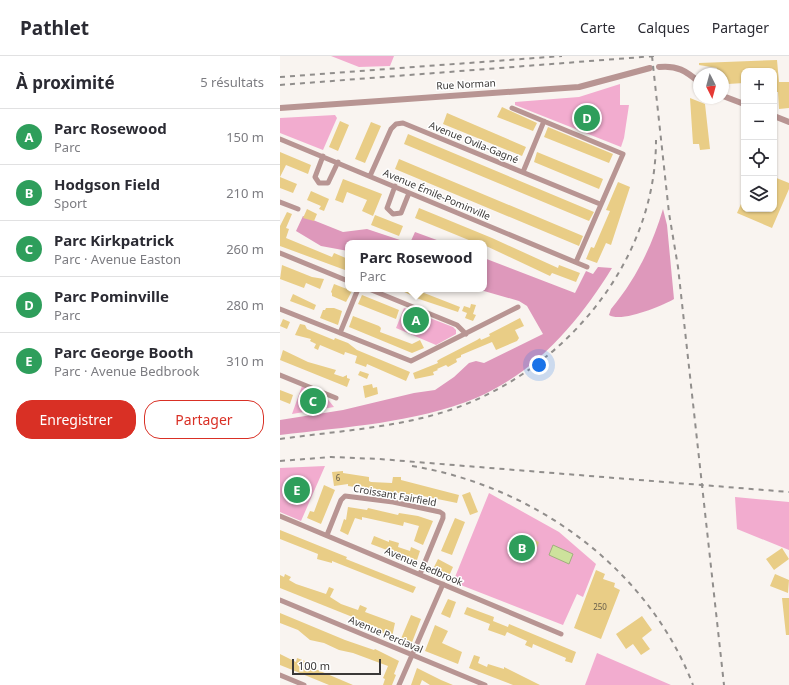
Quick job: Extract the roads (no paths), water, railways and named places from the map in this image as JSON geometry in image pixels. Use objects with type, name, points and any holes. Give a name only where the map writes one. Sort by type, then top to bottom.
[{"type":"street","points":[[659,66],[679,68],[693,78]]},
{"type":"street","name":"Rue Norman","points":[[280,108],[579,87],[650,68]]},
{"type":"street","points":[[729,98],[741,103]]},
{"type":"street","points":[[512,108],[623,154],[576,262]]},
{"type":"street","points":[[777,117],[789,122]]},
{"type":"street","points":[[523,172],[544,121]]},
{"type":"street","name":"Avenue Ovila-Gagné","points":[[370,176],[391,129],[396,124],[400,123],[600,204]]},
{"type":"street","name":"Avenue Émile-Pominville","points":[[280,139],[588,267]]},
{"type":"street","points":[[323,156],[315,177],[321,184],[328,183],[338,162]]},
{"type":"street","points":[[394,186],[387,208],[393,214],[401,213],[409,193]]},
{"type":"street","points":[[280,202],[298,209]]},
{"type":"street","points":[[280,253],[345,279]]},
{"type":"street","points":[[340,333],[357,292]]},
{"type":"street","points":[[376,292],[457,325],[466,334]]},
{"type":"street","points":[[280,309],[411,361],[518,308]]},
{"type":"street","points":[[280,375],[336,398]]},
{"type":"street","name":"Croissant Fairfield","points":[[326,535],[340,503],[345,496],[393,502],[440,512],[443,514],[443,518],[420,574]]},
{"type":"street","name":"Avenue Bedbrook","points":[[280,516],[561,634]]},
{"type":"street","points":[[399,685],[443,584]]},
{"type":"street","name":"Avenue Perciaval","points":[[280,600],[485,685]]},
{"type":"street","points":[[280,675],[304,685]]},
{"type":"railway","points":[[280,77],[562,56]]},
{"type":"railway","points":[[652,56],[669,213],[678,267],[724,685]]},
{"type":"railway","points":[[280,85],[655,56]]},
{"type":"railway","points":[[280,439],[388,425],[430,416],[450,410],[491,393],[530,369],[565,340],[595,307],[621,269],[640,229],[652,185],[656,140]]},
{"type":"railway","points":[[280,461],[331,457],[379,459],[789,492]]},
{"type":"railway","points":[[412,466],[457,476],[501,492],[543,513],[581,539],[616,570],[647,604],[673,643],[693,685]]},
{"type":"place","name":"Parc Pominville","points":[[587,118]]},
{"type":"place","name":"Parc Rosewood","points":[[416,320]]},
{"type":"place","name":"Parc Kirkpatrick","points":[[313,401]]},
{"type":"place","name":"Parc George Booth","points":[[297,490]]},
{"type":"place","name":"Hodgson Field","points":[[522,548]]}]
